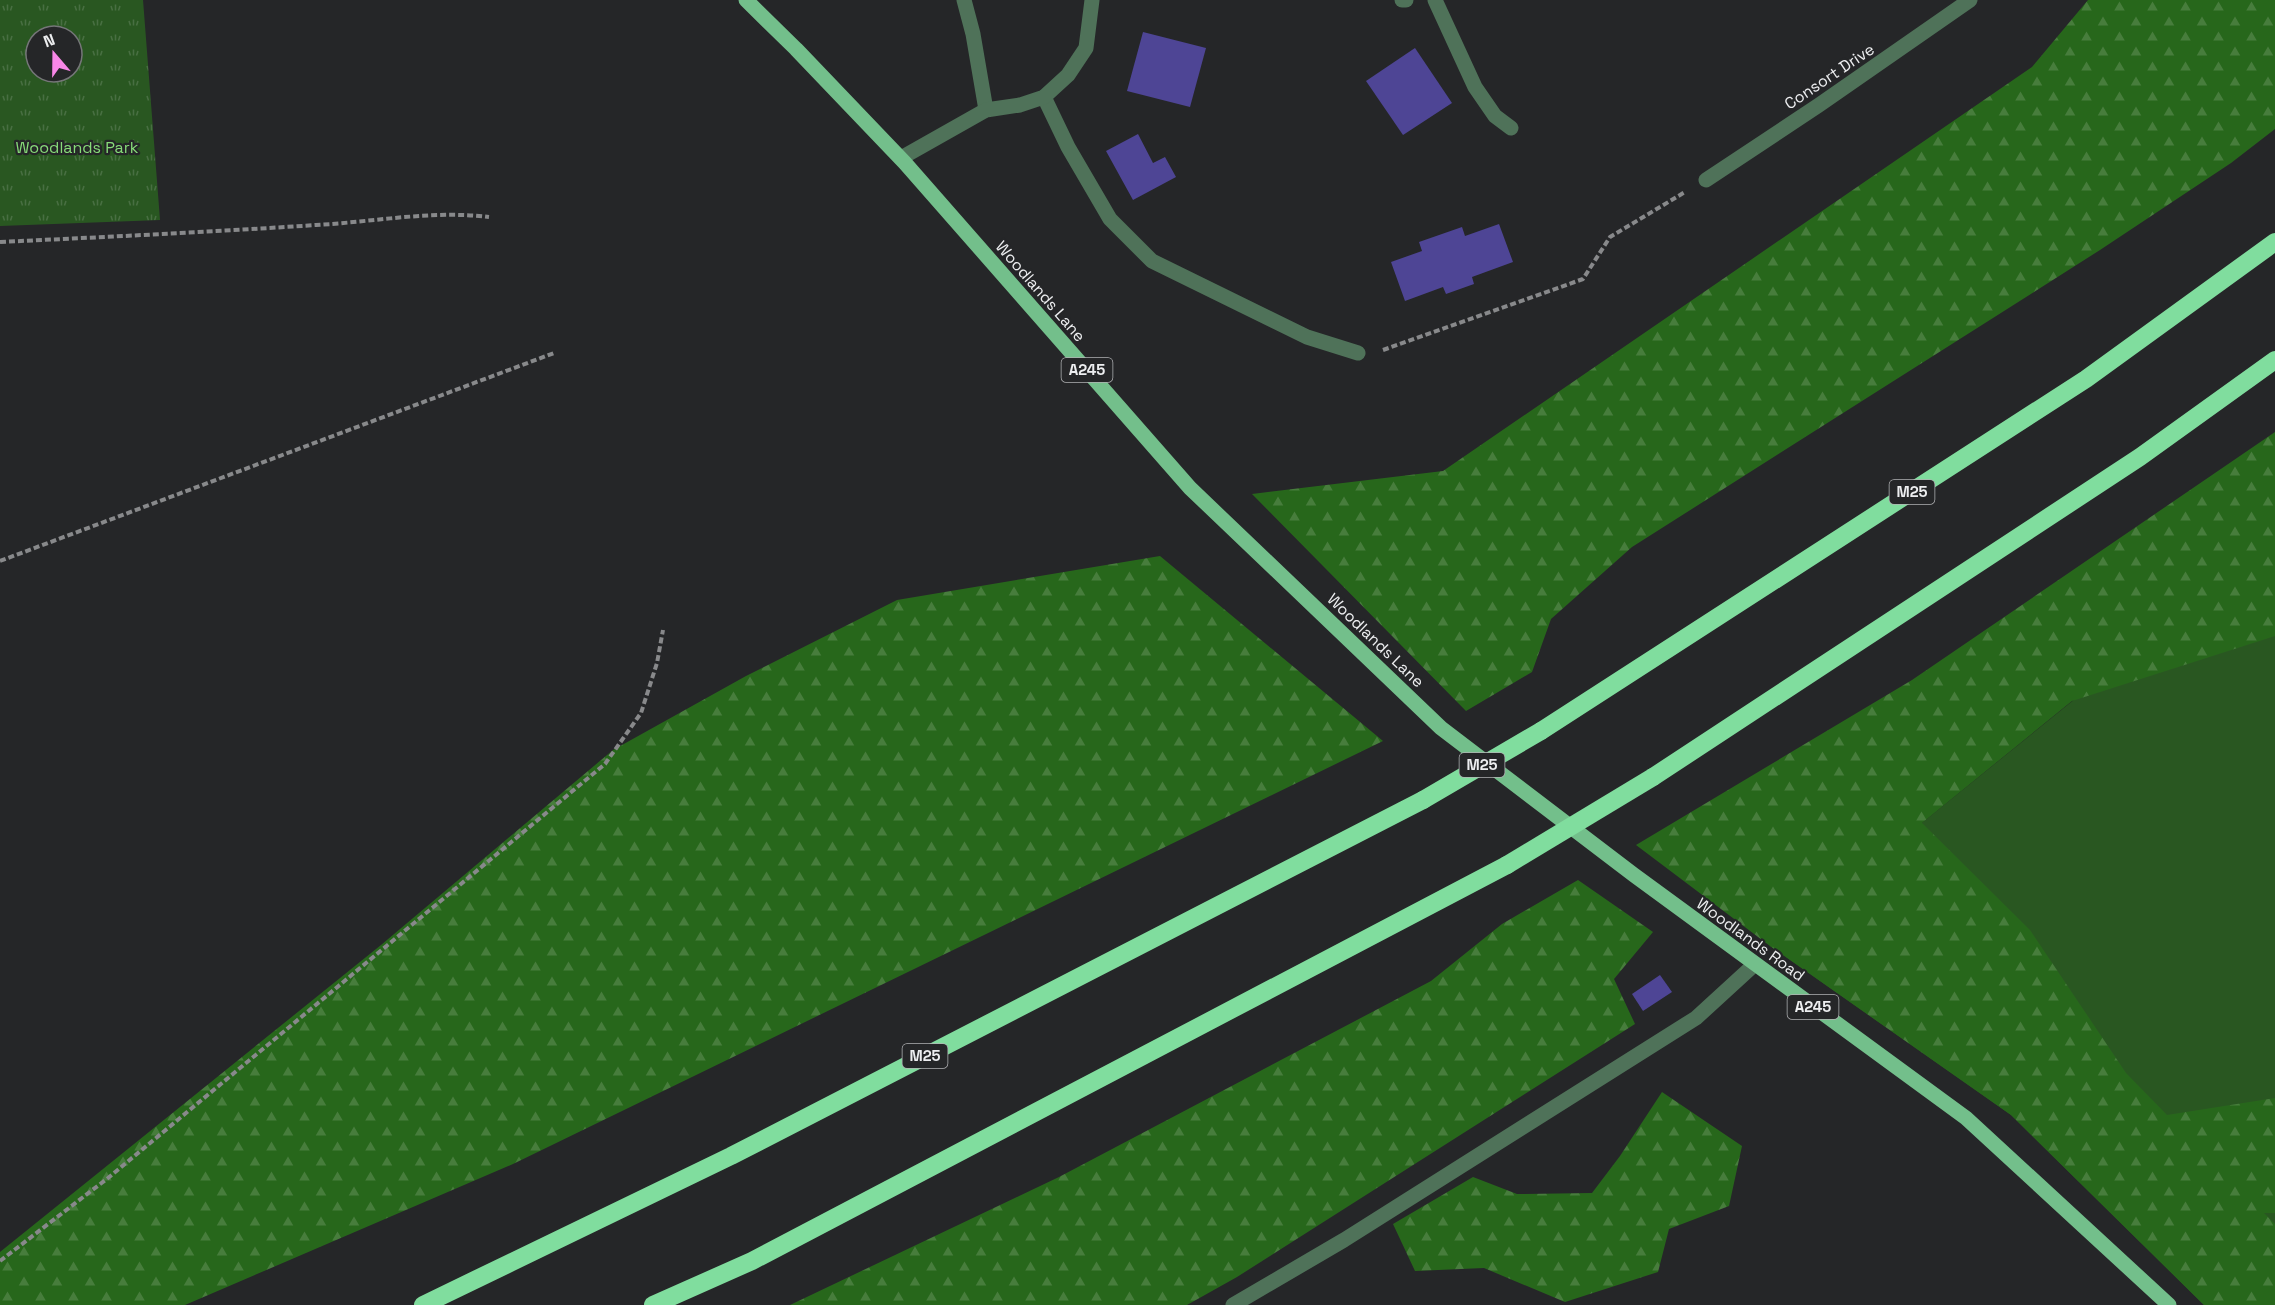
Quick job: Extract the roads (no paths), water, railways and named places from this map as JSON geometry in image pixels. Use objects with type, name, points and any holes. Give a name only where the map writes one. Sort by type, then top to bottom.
[{"type":"highway","name":"M25","points":[[423,1305],[731,1156],[1423,800],[1541,731],[2086,379],[2275,242]]},
{"type":"highway","points":[[653,1305],[763,1255],[1507,865],[1653,777],[2140,457],[2275,360]]},
{"type":"main road","name":"Woodlands Lane","points":[[746,0],[901,158],[1190,488],[1441,728]]},
{"type":"main road","name":"Woodlands Road","points":[[1441,728],[1755,964],[1966,1118],[2169,1305]]},
{"type":"street","points":[[964,0],[973,34],[986,110]]},
{"type":"street","points":[[901,158],[986,110],[1020,105],[1044,97],[1068,75],[1086,48],[1092,0]]},
{"type":"street","points":[[1435,0],[1475,87],[1495,116],[1511,128]]},
{"type":"street","name":"Consort Drive","points":[[1706,180],[1970,0]]},
{"type":"street","points":[[1044,97],[1068,147],[1110,219],[1152,261],[1307,337],[1358,353]]},
{"type":"street","points":[[1233,1305],[1344,1240],[1696,1018],[1755,964]]},
{"type":"park label","name":"Woodlands Park","points":[[77,147]]}]
